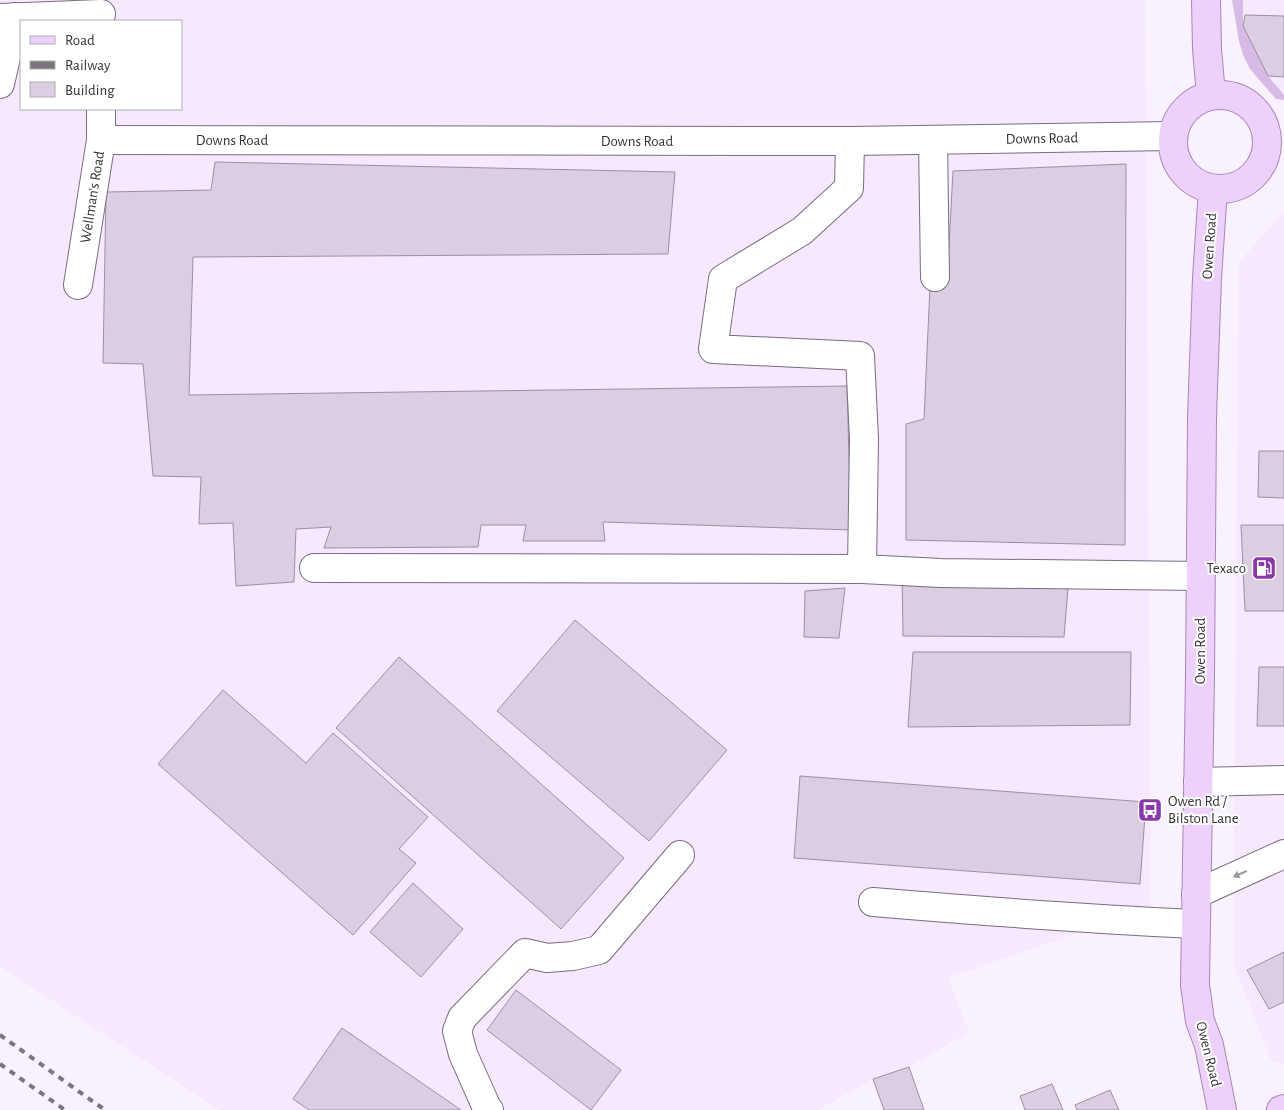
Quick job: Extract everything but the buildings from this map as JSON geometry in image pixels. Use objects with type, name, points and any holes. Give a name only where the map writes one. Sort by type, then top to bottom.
[{"type":"main road","points":[[1206,0],[1206,49],[1210,95]]},
{"type":"main road","points":[[1221,94],[1237,98],[1251,106],[1275,140],[1266,150],[1260,165],[1250,177],[1237,185],[1213,189],[1190,178],[1180,166],[1174,150],[1172,136],[1179,118],[1190,105],[1210,95],[1221,94]]},
{"type":"main road","name":"Owen Road","points":[[1213,189],[1207,278],[1202,417],[1195,985],[1200,1021],[1209,1045],[1222,1110]]},
{"type":"lane","points":[[0,84],[7,18],[101,12]]},
{"type":"lane","name":"Wellman's Road","points":[[78,285],[101,140],[101,110]]},
{"type":"lane","name":"Downs Road","points":[[101,140],[850,141],[1172,136]]},
{"type":"lane","points":[[934,140],[935,277]]},
{"type":"lane","points":[[850,141],[848,188],[802,231],[723,279],[713,349],[860,356],[864,439],[862,569]]},
{"type":"lane","points":[[314,568],[862,569],[941,573],[1200,576]]},
{"type":"lane","points":[[1198,782],[1284,780]]},
{"type":"lane","points":[[1196,894],[1284,854]]},
{"type":"lane","points":[[489,1110],[463,1054],[457,1031],[462,1018],[525,953],[547,958],[573,956],[599,950],[680,855]]},
{"type":"lane","points":[[873,902],[1138,922],[1195,924]]},
{"type":"shaded area","points":[[0,0],[1145,0],[1151,907],[948,978],[969,1032],[909,1067],[873,1079],[818,1110],[219,1110],[0,966]]},
{"type":"shaded area","points":[[1232,0],[1243,0],[1243,26],[1268,76],[1284,95],[1284,100],[1276,99],[1250,69],[1239,41]]},
{"type":"shaded area","points":[[1243,0],[1284,0],[1284,95],[1268,76],[1243,26]]},
{"type":"shaded area","points":[[1284,212],[1284,1065],[1271,1060],[1233,963],[1239,262]]},
{"type":"railway","points":[[0,1035],[105,1110]]},
{"type":"railway","points":[[0,1064],[65,1110]]},
{"type":"place","name":"Texaco","points":[[1264,568]]},
{"type":"place","name":"Owen Rd / Bilston Lane","points":[[1150,810]]}]
